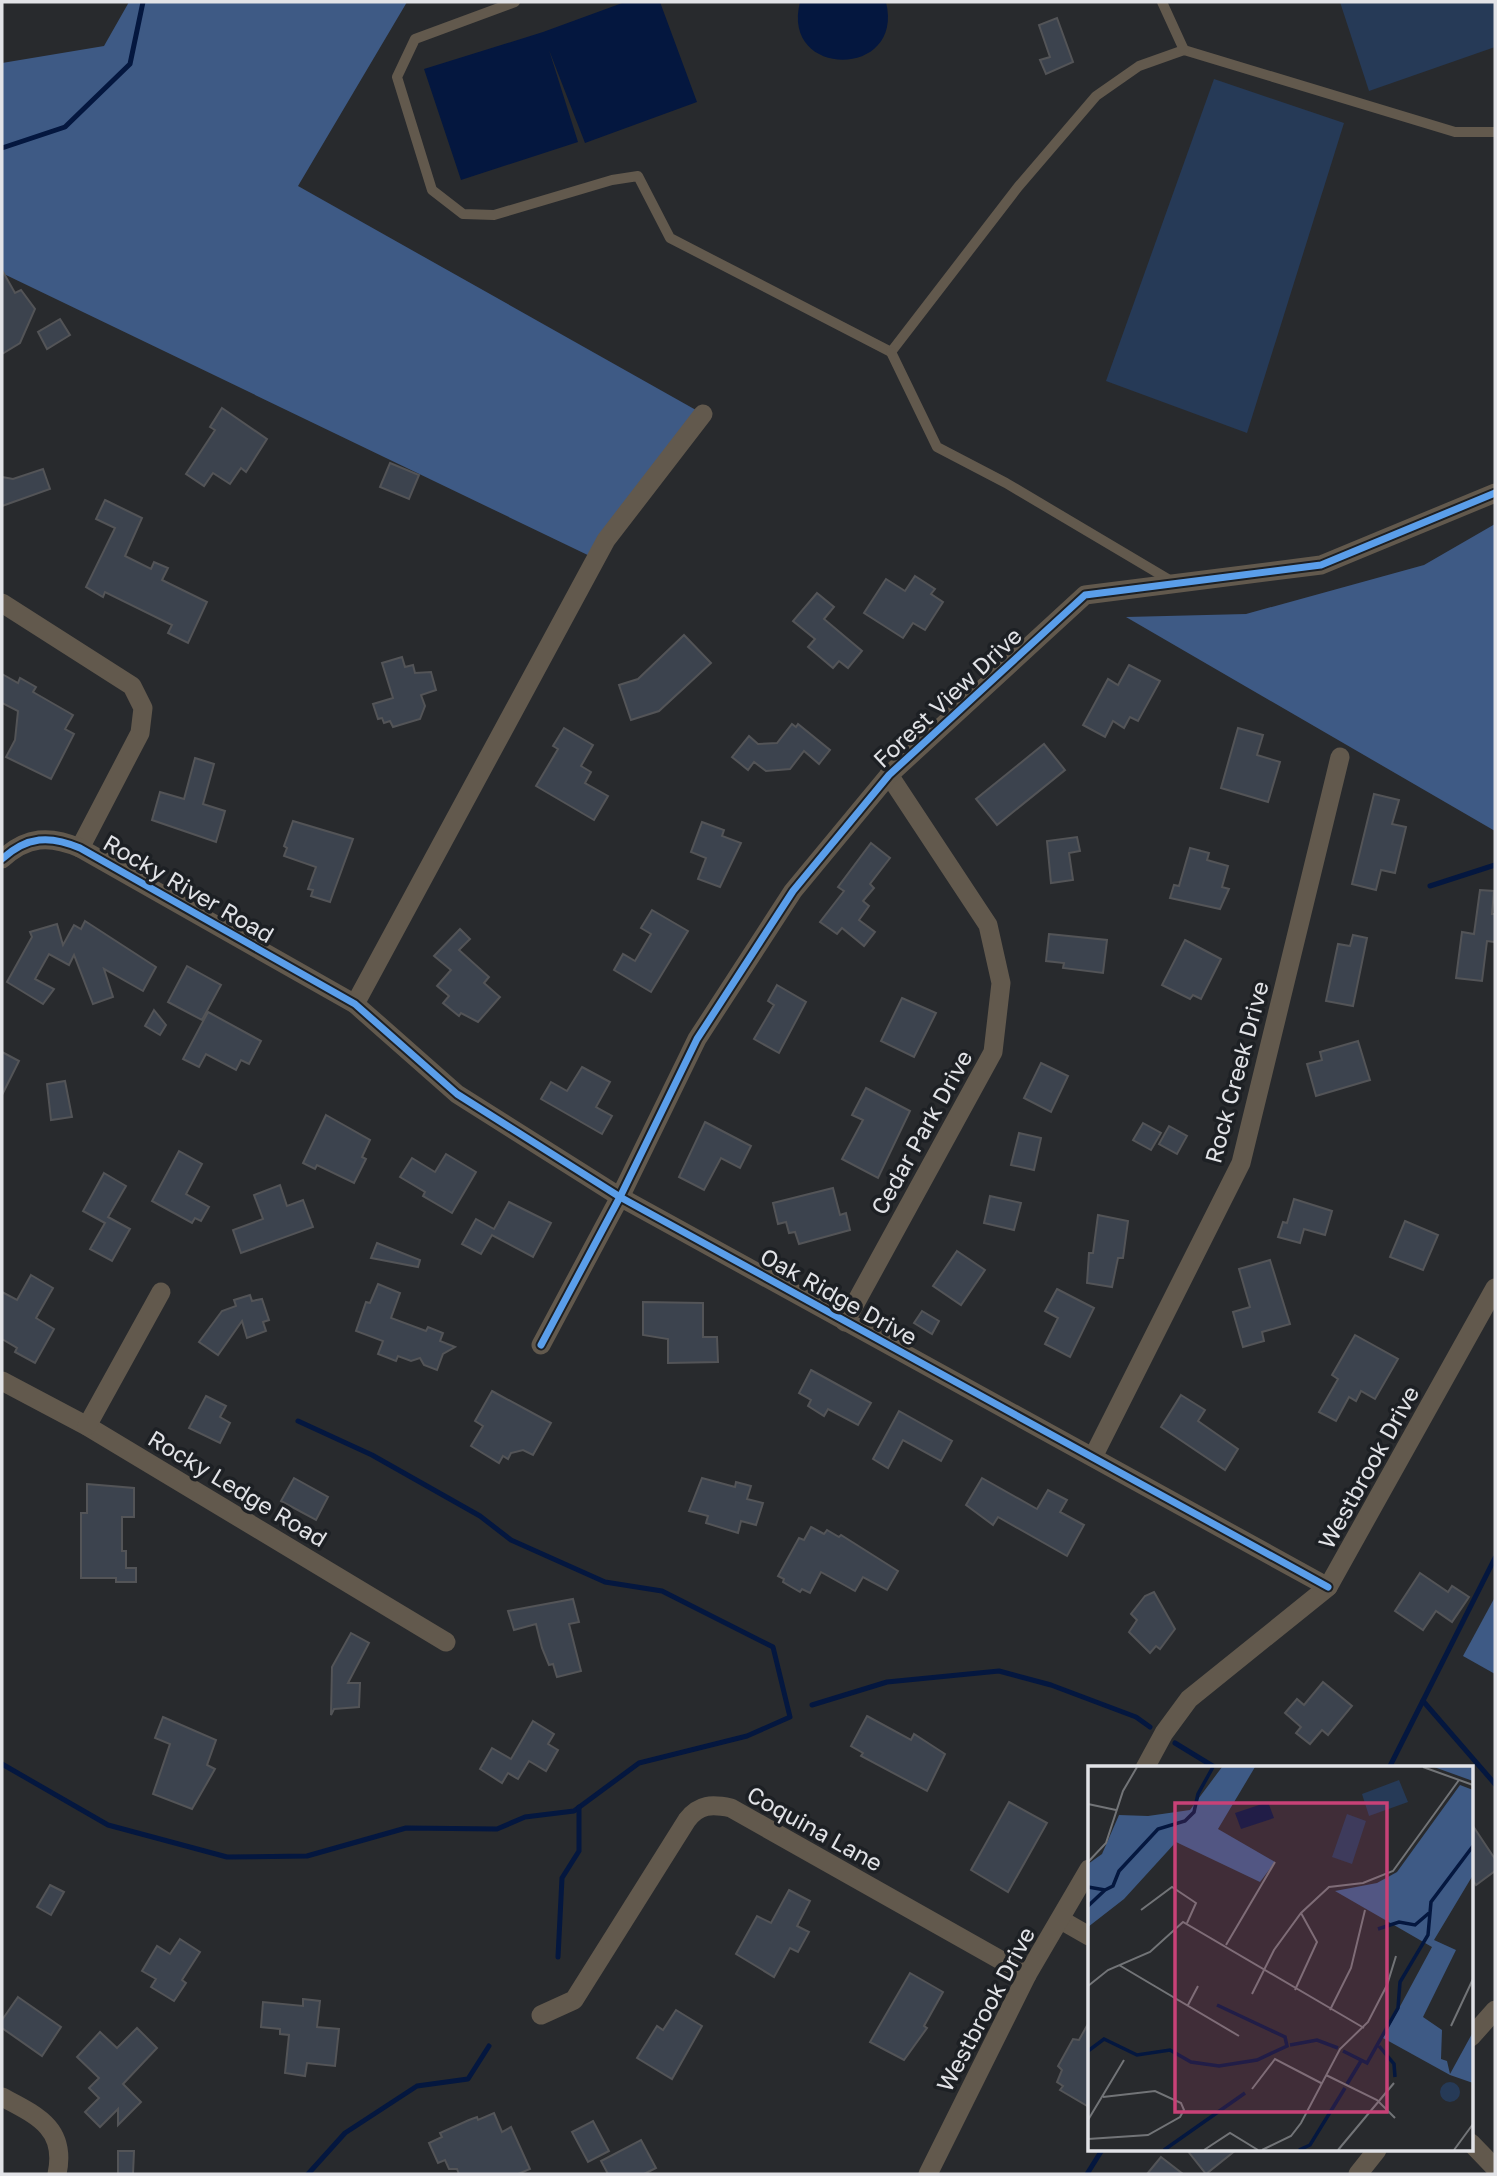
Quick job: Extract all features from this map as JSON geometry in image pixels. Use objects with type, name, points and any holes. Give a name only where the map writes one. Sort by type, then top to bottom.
[{"type":"street","points":[[355,1004],[606,540],[703,414]]},
{"type":"street","name":"Forest View Drive","points":[[541,1345],[620,1197],[697,1039],[793,891],[889,775],[1085,595],[1321,565],[1495,493]]},
{"type":"street","points":[[2,603],[132,686],[144,708],[139,733],[80,848]]},
{"type":"street","name":"Rock Creek Drive","points":[[1093,1457],[1241,1163],[1339,757]]},
{"type":"street","name":"Cedar Park Drive","points":[[845,1322],[993,1052],[1001,983],[988,925],[889,775]]},
{"type":"street","name":"Rocky River Road","points":[[2,859],[18,845],[36,839],[58,838],[355,1004]]},
{"type":"street","name":"Oak Ridge Drive","points":[[355,1004],[457,1094],[620,1197],[1328,1587]]},
{"type":"street","name":"Westbrook Drive","points":[[1145,1766],[1164,1733],[1189,1699],[1328,1587],[1495,1288]]},
{"type":"street","points":[[87,1426],[161,1292]]},
{"type":"street","name":"Rocky Ledge Road","points":[[2,1381],[87,1426],[446,1642]]},
{"type":"street","name":"Coquina Lane","points":[[541,2015],[574,2000],[693,1812],[705,1805],[731,1808],[1027,1975]]},
{"type":"street","name":"Westbrook Drive","points":[[928,2174],[1027,1975],[1088,1871]]},
{"type":"street","points":[[1061,1920],[1088,1935]]},
{"type":"street","points":[[1472,2036],[1495,2010]]},
{"type":"street","points":[[2,2097],[37,2116],[52,2129],[57,2149],[57,2174]]},
{"type":"street","points":[[1472,2144],[1495,2168]]},
{"type":"street","points":[[1358,2174],[1375,2152]]},
{"type":"lane","points":[[515,2],[415,38],[397,77],[432,190],[463,214],[494,215],[612,180],[638,176],[670,237],[891,352],[937,447],[1006,483],[1175,583]]},
{"type":"lane","points":[[1163,2],[1184,50]]},
{"type":"lane","points":[[891,352],[1018,187],[1097,96],[1139,66],[1184,50],[1455,132],[1495,132]]},
{"type":"shaded area","points":[[129,2],[407,2],[298,186],[703,414],[596,559],[6,275],[2,279],[2,63],[104,46]]},
{"type":"shaded area","points":[[625,2],[660,2],[697,102],[585,143],[549,50],[578,142],[461,180],[424,69],[543,32]]},
{"type":"shaded area","points":[[800,2],[886,2],[887,27],[878,45],[862,56],[843,60],[823,56],[808,45],[799,27]]},
{"type":"shaded area","points":[[1340,2],[1495,2],[1495,47],[1369,91]]},
{"type":"shaded area","points":[[1214,79],[1344,123],[1247,433],[1106,381]]},
{"type":"shaded area","points":[[1495,524],[1495,831],[1126,617],[1246,614],[1424,565]]},
{"type":"shaded area","points":[[1495,1597],[1495,1674],[1463,1656]]},
{"type":"building","points":[[1057,18],[1073,62],[1046,74],[1040,60],[1050,57],[1039,25]]},
{"type":"building","points":[[2,270],[15,293],[21,290],[35,309],[20,343],[2,354]]},
{"type":"building","points":[[60,319],[70,335],[47,349],[38,332]]},
{"type":"building","points":[[222,408],[267,439],[246,472],[241,468],[230,484],[213,473],[204,486],[186,474],[215,430],[210,427]]},
{"type":"building","points":[[390,463],[419,475],[409,499],[380,487]]},
{"type":"building","points":[[43,469],[50,489],[2,506],[2,477],[13,479]]},
{"type":"building","points":[[105,500],[142,518],[125,556],[151,569],[154,562],[168,568],[162,580],[207,602],[188,643],[168,633],[172,625],[105,592],[103,597],[86,587],[115,528],[96,519]]},
{"type":"building","points":[[915,576],[935,589],[931,594],[943,602],[925,630],[913,623],[903,638],[864,613],[886,579],[905,591]]},
{"type":"building","points":[[817,593],[834,607],[824,619],[862,651],[848,668],[839,661],[833,668],[808,647],[815,639],[793,621]]},
{"type":"building","points":[[684,635],[711,663],[659,711],[631,720],[619,685],[638,679]]},
{"type":"building","points":[[402,657],[405,667],[413,665],[415,673],[431,672],[436,690],[421,695],[425,706],[420,719],[393,727],[390,721],[384,723],[382,718],[378,719],[373,704],[393,698],[382,663]]},
{"type":"building","points":[[1129,665],[1160,681],[1138,721],[1130,717],[1124,728],[1113,721],[1105,737],[1083,725],[1108,679],[1118,685]]},
{"type":"building","points":[[2,674],[18,683],[20,678],[36,687],[33,692],[73,715],[65,729],[74,734],[51,779],[6,757],[15,740],[18,711],[2,703]]},
{"type":"building","points":[[792,724],[796,727],[798,724],[830,750],[819,764],[804,751],[790,769],[766,771],[754,762],[748,770],[732,757],[749,736],[758,744],[777,743]]},
{"type":"building","points":[[564,728],[593,745],[581,766],[591,772],[585,783],[608,796],[594,820],[536,786],[558,749],[553,746]]},
{"type":"building","points":[[1238,728],[1263,735],[1257,755],[1280,762],[1268,802],[1221,788]]},
{"type":"building","points":[[1044,744],[1065,770],[997,825],[976,799]]},
{"type":"building","points":[[195,758],[214,764],[203,804],[225,811],[216,842],[152,820],[160,792],[184,799]]},
{"type":"building","points":[[1374,794],[1399,800],[1392,824],[1406,827],[1395,873],[1381,870],[1376,890],[1352,884]]},
{"type":"building","points":[[293,821],[353,839],[330,902],[311,896],[313,890],[308,889],[316,867],[284,856],[287,848],[284,846]]},
{"type":"building","points":[[702,822],[724,830],[722,836],[741,843],[720,887],[698,879],[706,858],[691,852]]},
{"type":"building","points":[[1077,837],[1080,851],[1069,853],[1073,880],[1051,883],[1047,841]]},
{"type":"building","points":[[871,843],[890,858],[870,884],[874,888],[863,901],[869,906],[859,920],[875,932],[864,946],[842,928],[837,934],[820,922],[844,891],[838,887]]},
{"type":"building","points":[[1190,848],[1209,853],[1207,860],[1228,866],[1222,887],[1229,889],[1220,909],[1170,898],[1174,885],[1179,886]]},
{"type":"building","points":[[1480,890],[1494,891],[1492,914],[1495,914],[1495,942],[1487,941],[1482,981],[1456,978],[1462,932],[1474,934]]},
{"type":"building","points":[[652,910],[688,931],[651,992],[614,970],[623,954],[635,961],[651,934],[641,928]]},
{"type":"building","points":[[85,921],[156,967],[143,991],[104,969],[113,997],[93,1004],[74,955],[69,965],[49,954],[35,979],[54,989],[43,1004],[7,982],[32,937],[30,932],[57,924],[63,945],[74,925],[81,929]]},
{"type":"building","points":[[460,929],[470,939],[459,950],[489,977],[484,983],[500,997],[478,1022],[461,1013],[459,1016],[443,1003],[449,996],[437,986],[451,970],[434,956]]},
{"type":"building","points":[[1049,934],[1107,940],[1103,973],[1063,968],[1064,963],[1046,961]]},
{"type":"building","points":[[1353,935],[1367,938],[1353,1006],[1326,1001],[1338,944],[1350,946]]},
{"type":"building","points":[[1185,940],[1221,959],[1201,999],[1193,995],[1190,999],[1162,985]]},
{"type":"building","points":[[187,966],[221,985],[202,1020],[168,1002]]},
{"type":"building","points":[[777,985],[806,1002],[779,1053],[754,1039],[774,1005],[768,1001]]},
{"type":"building","points":[[902,998],[936,1013],[914,1057],[881,1041]]},
{"type":"building","points":[[154,1010],[166,1025],[160,1035],[145,1026]]},
{"type":"building","points":[[208,1012],[261,1041],[249,1064],[241,1060],[236,1070],[206,1054],[199,1067],[183,1059]]},
{"type":"building","points":[[1358,1041],[1370,1080],[1316,1096],[1307,1064],[1322,1060],[1320,1052]]},
{"type":"building","points":[[2,1052],[19,1061],[2,1095]]},
{"type":"building","points":[[1041,1063],[1068,1076],[1051,1112],[1024,1098]]},
{"type":"building","points":[[582,1067],[610,1082],[596,1107],[612,1116],[602,1134],[541,1099],[551,1082],[567,1091]]},
{"type":"building","points":[[65,1081],[72,1117],[51,1120],[47,1084]]},
{"type":"building","points":[[866,1088],[910,1111],[878,1178],[842,1159],[863,1120],[852,1115]]},
{"type":"building","points":[[326,1115],[370,1140],[362,1157],[366,1159],[354,1183],[317,1165],[315,1169],[303,1163]]},
{"type":"building","points":[[705,1122],[751,1146],[740,1168],[721,1158],[704,1190],[679,1177]]},
{"type":"building","points":[[1143,1123],[1161,1133],[1151,1150],[1133,1140]]},
{"type":"building","points":[[1169,1126],[1187,1136],[1177,1154],[1159,1144]]},
{"type":"building","points":[[1019,1133],[1041,1138],[1034,1170],[1011,1165]]},
{"type":"building","points":[[179,1151],[202,1164],[186,1194],[209,1207],[201,1221],[195,1218],[192,1223],[152,1201]]},
{"type":"building","points":[[446,1154],[476,1172],[452,1213],[423,1196],[425,1192],[400,1177],[412,1158],[435,1172]]},
{"type":"building","points":[[104,1173],[126,1186],[108,1217],[130,1229],[112,1261],[90,1249],[105,1223],[83,1211]]},
{"type":"building","points":[[280,1185],[287,1206],[303,1200],[313,1227],[241,1253],[233,1230],[263,1219],[254,1195]]},
{"type":"building","points":[[833,1188],[840,1215],[846,1213],[850,1230],[799,1244],[795,1232],[789,1233],[786,1222],[778,1224],[773,1203]]},
{"type":"building","points":[[990,1196],[1021,1203],[1014,1230],[984,1223]]},
{"type":"building","points":[[1294,1199],[1332,1211],[1325,1235],[1304,1229],[1300,1243],[1278,1237],[1283,1222],[1287,1223]]},
{"type":"building","points":[[509,1202],[551,1223],[533,1257],[492,1235],[481,1254],[462,1244],[476,1219],[494,1229]]},
{"type":"building","points":[[1098,1215],[1128,1221],[1123,1258],[1118,1258],[1112,1287],[1087,1283],[1089,1253],[1093,1253]]},
{"type":"building","points":[[1405,1221],[1438,1235],[1423,1270],[1390,1257]]},
{"type":"building","points":[[377,1243],[420,1260],[418,1267],[371,1258]]},
{"type":"building","points":[[957,1251],[985,1270],[961,1305],[933,1286]]},
{"type":"building","points":[[1270,1260],[1290,1324],[1262,1332],[1264,1341],[1243,1347],[1233,1312],[1250,1307],[1239,1269]]},
{"type":"building","points":[[31,1275],[53,1288],[36,1318],[54,1329],[35,1363],[15,1352],[17,1348],[2,1339],[2,1292],[17,1300]]},
{"type":"building","points":[[378,1284],[400,1293],[391,1318],[426,1331],[428,1327],[443,1333],[440,1341],[455,1347],[443,1354],[437,1370],[424,1365],[420,1358],[411,1361],[398,1356],[396,1361],[378,1354],[383,1341],[356,1331],[366,1302],[370,1303]]},
{"type":"building","points":[[1057,1289],[1094,1308],[1070,1357],[1045,1344],[1058,1318],[1045,1311]]},
{"type":"building","points":[[250,1295],[252,1301],[262,1299],[269,1320],[263,1322],[266,1331],[247,1338],[242,1321],[218,1355],[199,1342],[222,1311],[236,1306],[234,1300]]},
{"type":"building","points":[[643,1302],[703,1303],[703,1337],[717,1337],[718,1362],[668,1363],[668,1339],[643,1335]]},
{"type":"building","points":[[922,1311],[939,1321],[932,1334],[914,1323]]},
{"type":"building","points":[[1355,1335],[1398,1359],[1375,1399],[1361,1391],[1356,1401],[1349,1397],[1336,1421],[1319,1412],[1338,1379],[1332,1375]]},
{"type":"building","points":[[811,1370],[871,1403],[858,1425],[828,1409],[824,1416],[808,1406],[811,1400],[799,1393]]},
{"type":"building","points":[[492,1391],[551,1423],[533,1455],[523,1450],[511,1453],[508,1459],[503,1456],[499,1463],[471,1446],[483,1426],[475,1421]]},
{"type":"building","points":[[1181,1395],[1205,1410],[1198,1421],[1238,1449],[1225,1470],[1161,1427]]},
{"type":"building","points":[[206,1396],[226,1406],[220,1417],[230,1423],[220,1443],[189,1428]]},
{"type":"building","points":[[899,1411],[952,1441],[941,1461],[903,1440],[888,1468],[873,1459]]},
{"type":"building","points":[[294,1478],[328,1497],[316,1520],[281,1501]]},
{"type":"building","points":[[702,1478],[735,1487],[736,1482],[751,1486],[747,1499],[763,1503],[756,1525],[741,1521],[738,1533],[706,1523],[708,1516],[689,1511]]},
{"type":"building","points":[[982,1478],[1037,1509],[1048,1490],[1067,1500],[1060,1512],[1084,1525],[1067,1556],[998,1517],[993,1525],[966,1505]]},
{"type":"building","points":[[87,1484],[134,1488],[134,1517],[122,1517],[122,1551],[126,1551],[126,1568],[136,1568],[136,1582],[116,1582],[116,1578],[81,1578],[81,1513],[87,1513]]},
{"type":"building","points":[[811,1527],[824,1534],[827,1530],[839,1537],[841,1535],[898,1571],[887,1590],[863,1577],[855,1591],[821,1572],[810,1593],[802,1589],[800,1592],[783,1582],[784,1579],[778,1576],[799,1538],[804,1540]]},
{"type":"building","points":[[1420,1573],[1448,1592],[1452,1586],[1469,1597],[1452,1622],[1436,1611],[1423,1630],[1395,1611]]},
{"type":"building","points":[[1154,1592],[1175,1629],[1160,1649],[1156,1646],[1150,1653],[1129,1632],[1137,1620],[1131,1614],[1145,1596]]},
{"type":"building","points":[[573,1599],[579,1622],[569,1624],[581,1671],[557,1677],[553,1664],[549,1665],[542,1648],[536,1624],[514,1630],[508,1611]]},
{"type":"building","points":[[351,1633],[369,1643],[348,1683],[360,1683],[359,1707],[334,1709],[331,1715],[332,1667]]},
{"type":"building","points":[[1323,1682],[1352,1706],[1328,1735],[1322,1730],[1310,1744],[1296,1733],[1301,1727],[1285,1713],[1297,1699],[1304,1705]]},
{"type":"building","points":[[867,1716],[911,1740],[914,1734],[945,1754],[927,1791],[861,1756],[863,1753],[851,1746]]},
{"type":"building","points":[[163,1717],[216,1740],[207,1765],[215,1769],[192,1809],[153,1794],[170,1744],[155,1738]]},
{"type":"building","points":[[533,1721],[554,1734],[548,1744],[558,1750],[546,1771],[529,1761],[518,1779],[508,1773],[502,1783],[480,1769],[492,1748],[511,1759]]},
{"type":"building","points":[[1009,1802],[1047,1823],[1008,1892],[971,1870]]},
{"type":"building","points":[[1472,1824],[1495,1859],[1495,1871],[1476,1885],[1472,1879]]},
{"type":"building","points":[[50,1885],[64,1892],[51,1915],[37,1907]]},
{"type":"building","points":[[789,1890],[810,1901],[797,1926],[809,1932],[798,1952],[790,1948],[774,1977],[736,1954],[757,1916],[771,1923]]},
{"type":"building","points":[[180,1939],[200,1952],[182,1980],[186,1983],[174,2001],[151,1987],[156,1979],[142,1971],[157,1946],[170,1954]]},
{"type":"building","points":[[910,1973],[943,1992],[924,2026],[927,2028],[904,2060],[870,2042]]},
{"type":"building","points":[[18,1997],[61,2027],[42,2056],[2,2028],[2,2020]]},
{"type":"building","points":[[303,1999],[320,2001],[317,2027],[339,2029],[335,2066],[307,2063],[305,2076],[285,2073],[289,2035],[280,2034],[280,2029],[261,2027],[263,2002],[303,2006]]},
{"type":"building","points":[[676,2010],[702,2026],[672,2079],[637,2058],[657,2026],[663,2030]]},
{"type":"building","points":[[1088,2024],[1088,2106],[1060,2090],[1063,2086],[1057,2082],[1062,2070],[1058,2066],[1073,2039],[1079,2040]]},
{"type":"building","points":[[137,2028],[157,2048],[123,2084],[141,2102],[118,2125],[118,2109],[100,2127],[85,2112],[99,2098],[89,2088],[99,2078],[77,2057],[100,2032],[117,2048]]},
{"type":"building","points":[[494,2113],[502,2132],[511,2127],[530,2169],[518,2174],[459,2174],[457,2169],[449,2169],[445,2160],[438,2163],[429,2143],[442,2137],[440,2133],[477,2117],[478,2120]]},
{"type":"building","points":[[593,2121],[609,2151],[588,2162],[572,2132]]},
{"type":"building","points":[[641,2140],[656,2168],[644,2174],[608,2174],[601,2161]]},
{"type":"building","points":[[118,2151],[134,2151],[133,2174],[118,2174]]},
{"type":"building","points":[[1189,2152],[1234,2152],[1206,2174]]},
{"type":"building","points":[[1161,2157],[1183,2174],[1147,2174]]},
{"type":"waterway","points":[[2,148],[65,127],[130,64],[143,2]]},
{"type":"waterway","points":[[1430,886],[1495,865]]},
{"type":"waterway","points":[[2,1764],[108,1825],[227,1857],[307,1856],[406,1828],[497,1829],[525,1817],[574,1811],[639,1763],[747,1736],[790,1717],[773,1647],[662,1591],[605,1582],[511,1540],[480,1516],[372,1455],[298,1421]]},
{"type":"waterway","points":[[1390,1766],[1495,1558]]},
{"type":"waterway","points":[[812,1705],[887,1682],[999,1671],[1051,1685],[1136,1717],[1150,1727]]},
{"type":"waterway","points":[[1423,1701],[1495,1784]]},
{"type":"waterway","points":[[1175,1743],[1213,1766]]},
{"type":"waterway","points":[[558,1957],[562,1878],[579,1851],[579,1807]]},
{"type":"waterway","points":[[308,2174],[345,2133],[417,2086],[468,2079],[489,2046]]},
{"type":"waterway","points":[[1087,2174],[1101,2152]]},
{"type":"cycle path","points":[[541,1345],[620,1197],[697,1039],[793,891],[889,775],[1085,595],[1321,565],[1495,493]]},
{"type":"cycle path","points":[[2,859],[11,851],[39,840],[59,841],[80,848],[355,1004],[457,1094],[620,1197],[1328,1587]]}]
